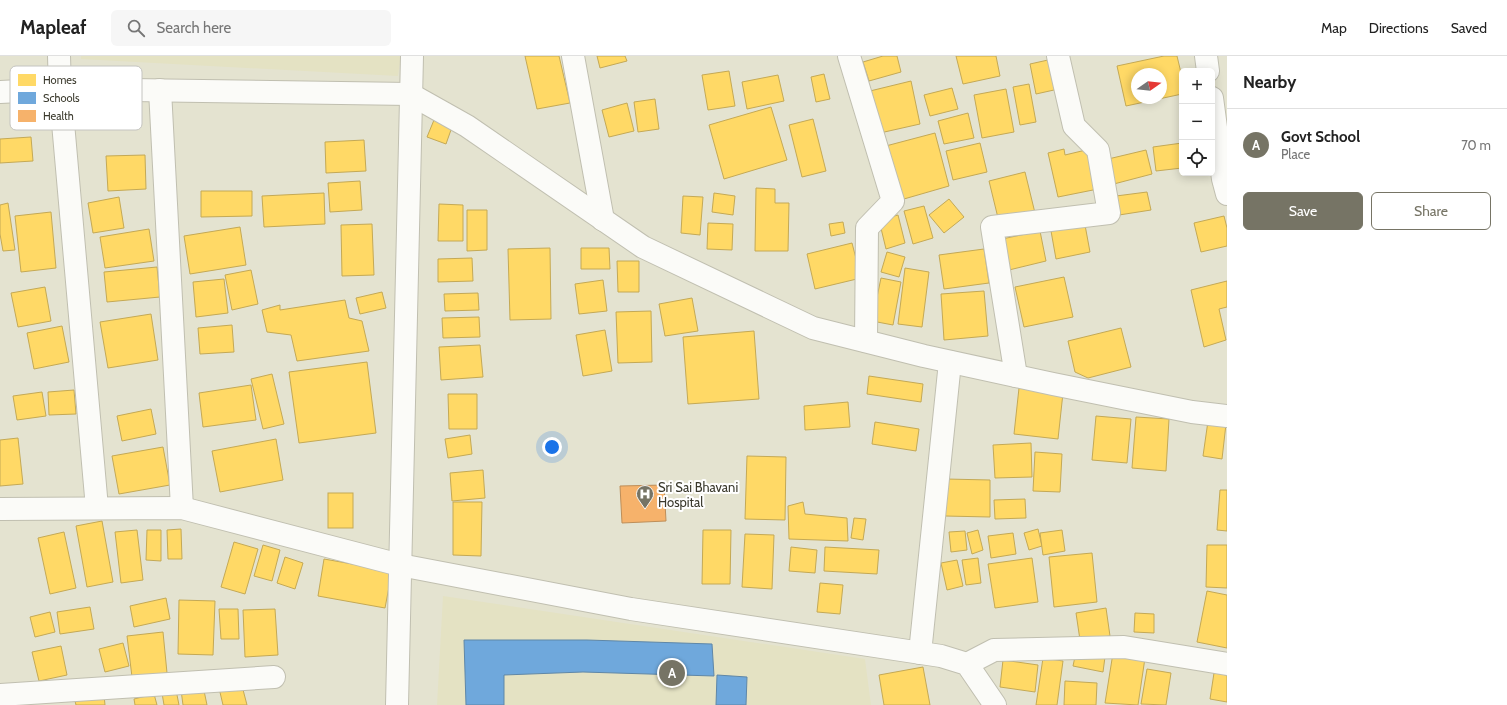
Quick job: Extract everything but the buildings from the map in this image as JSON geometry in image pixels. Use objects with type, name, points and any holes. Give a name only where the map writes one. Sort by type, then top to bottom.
[{"type":"street","points":[[59,56],[59,66]]},
{"type":"street","points":[[398,705],[412,56]]},
{"type":"street","points":[[573,56],[603,220]]},
{"type":"street","points":[[849,56],[893,201],[867,228],[866,341]]},
{"type":"street","points":[[1016,376],[992,227],[1109,213],[1098,150],[1074,126],[1058,56]]},
{"type":"street","points":[[1206,56],[1208,68]]},
{"type":"street","points":[[142,90],[410,94],[467,126],[643,247],[813,328],[950,362],[1192,412],[1227,416]]},
{"type":"street","points":[[160,90],[182,508]]},
{"type":"street","points":[[0,92],[10,92]]},
{"type":"street","points":[[1213,104],[1226,184]]},
{"type":"street","points":[[64,130],[97,508]]},
{"type":"street","points":[[920,653],[950,362]]},
{"type":"street","points":[[0,509],[182,508],[400,565],[631,609],[941,656],[967,664],[995,705]]},
{"type":"street","points":[[967,664],[994,650],[1124,647],[1227,664]]},
{"type":"street","points":[[0,695],[274,677]]},
{"type":"shaded area","points":[[81,56],[401,56],[398,76],[81,59]]},
{"type":"shaded area","points":[[443,596],[865,659],[871,705],[437,705]]},
{"type":"place","name":"Sri Sai Bhavani Hospital","points":[[645,509]]},
{"type":"place","name":"Govt School","points":[[672,673]]}]
